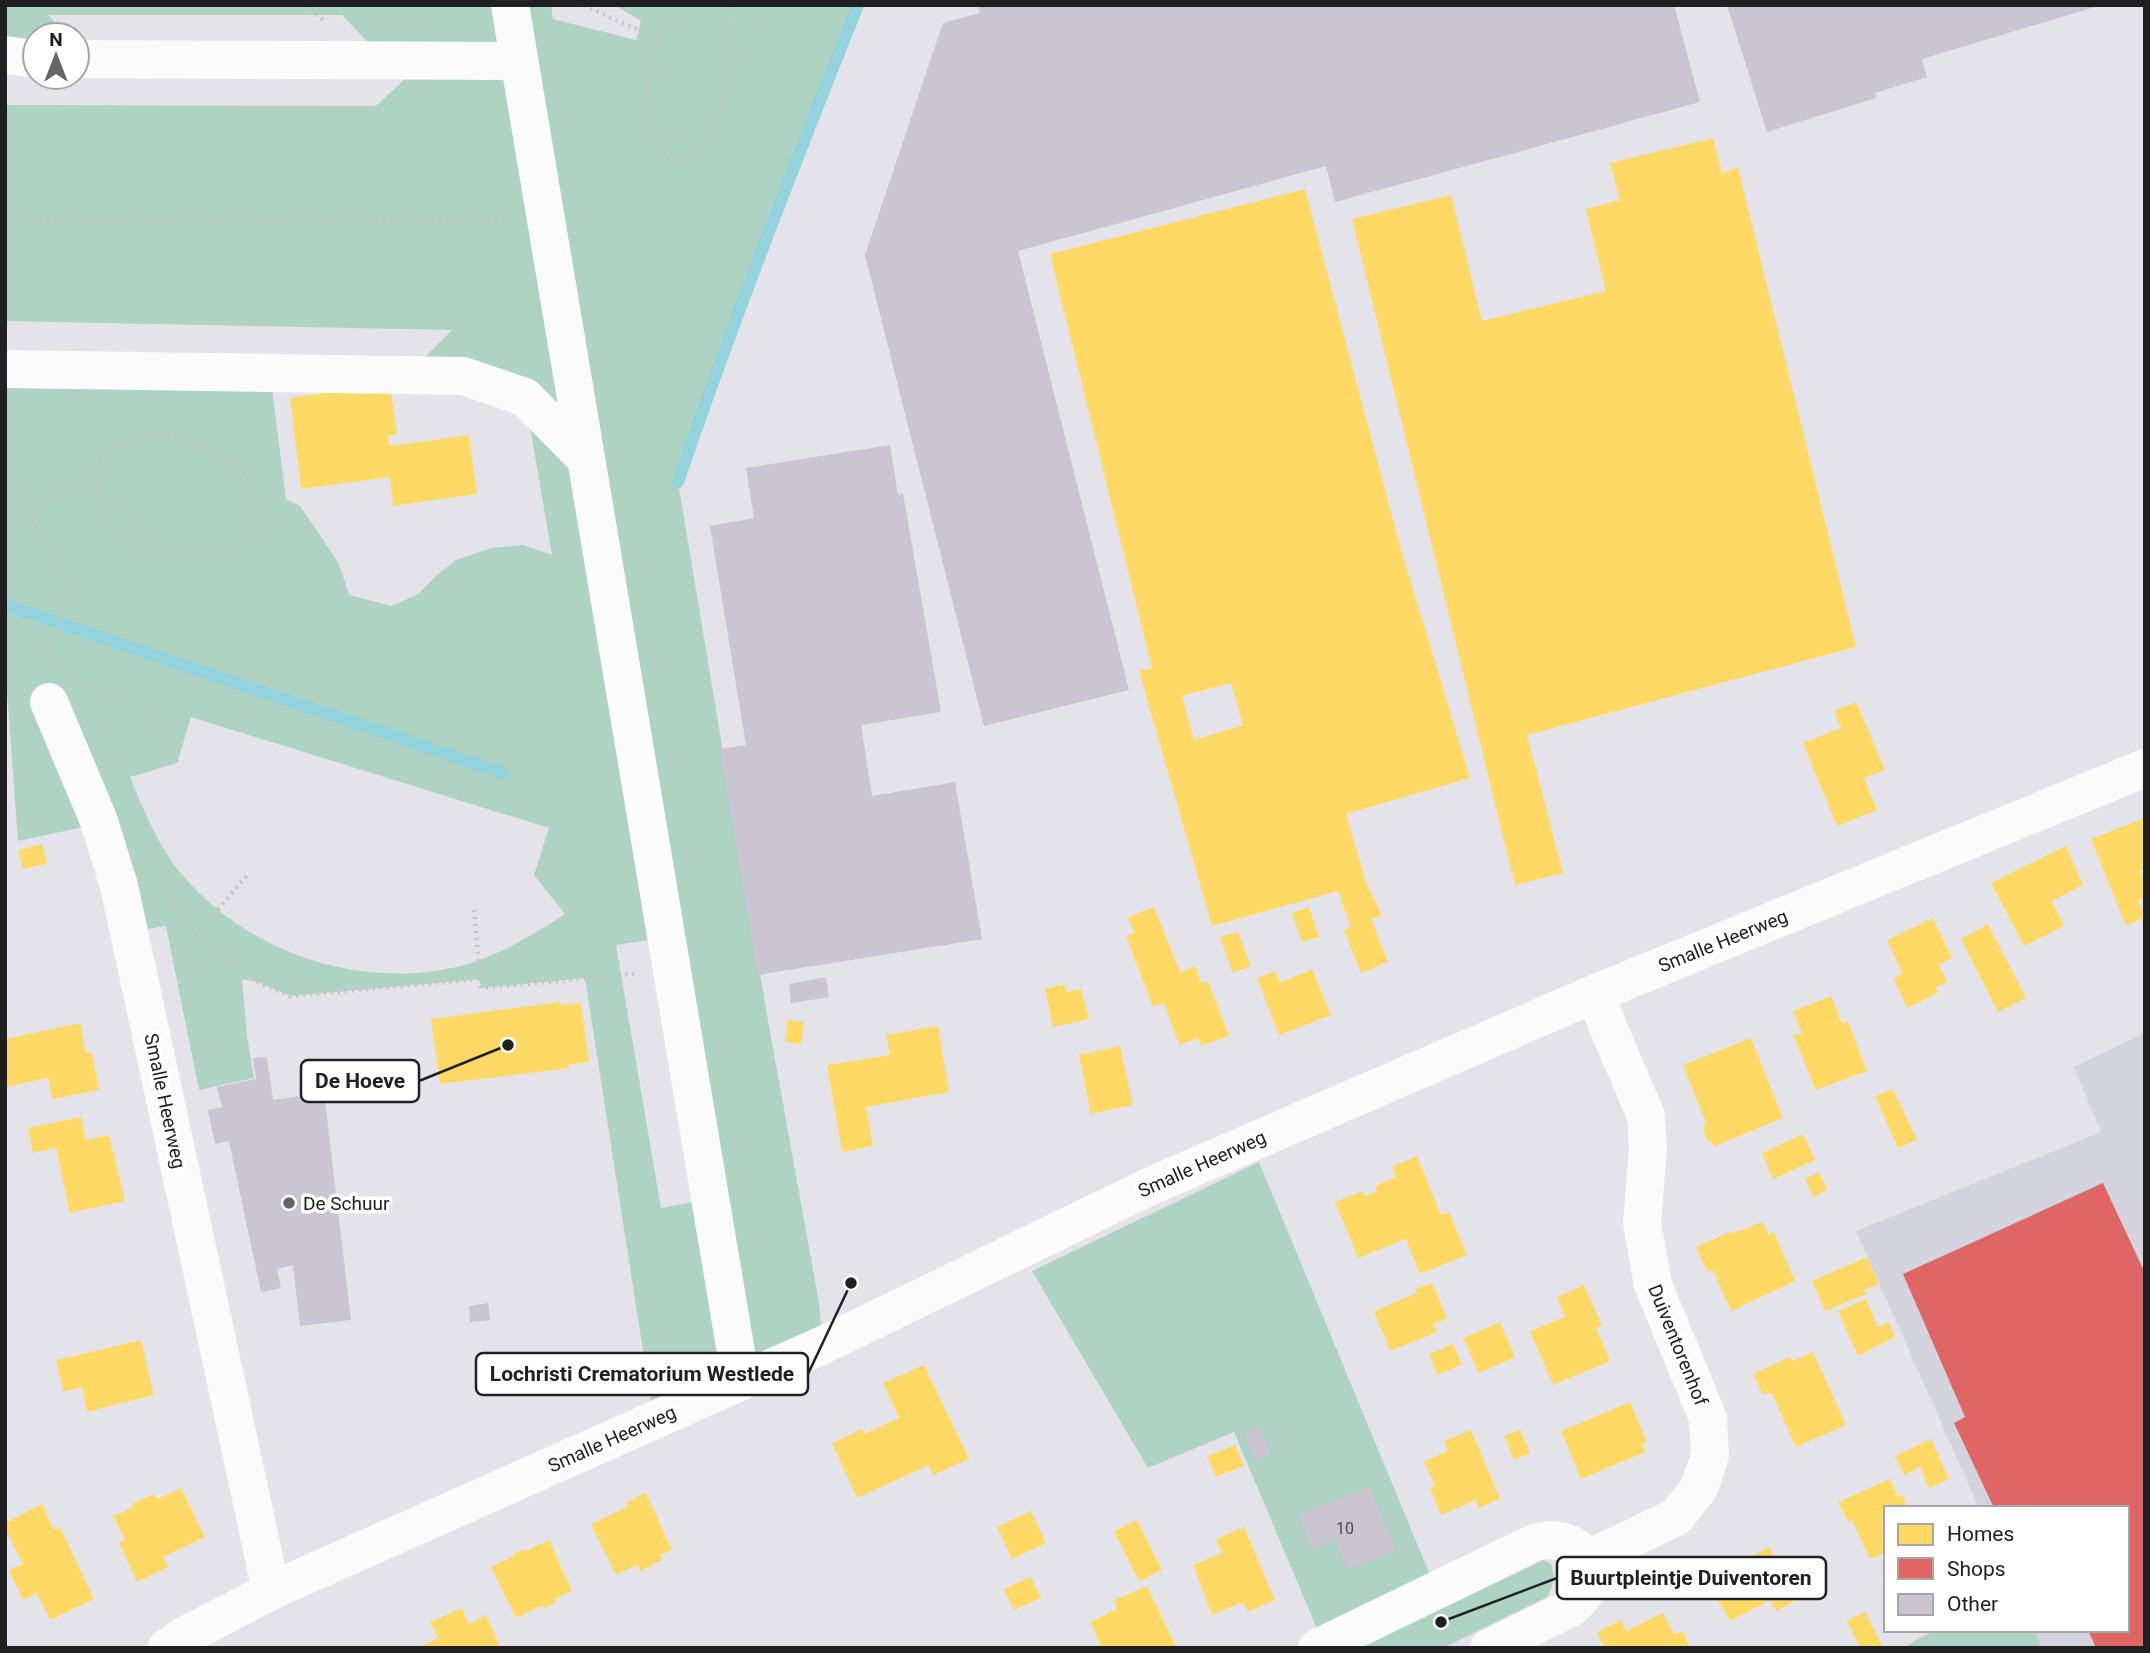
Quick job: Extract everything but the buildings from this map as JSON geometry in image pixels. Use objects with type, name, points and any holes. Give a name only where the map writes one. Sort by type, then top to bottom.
[{"type":"street","points":[[510,5],[741,1382]]},
{"type":"street","points":[[91,60],[519,61]]},
{"type":"street","points":[[5,369],[463,376],[525,397],[586,459]]},
{"type":"street","name":"Smalle Heerweg","points":[[49,702],[99,821],[119,886],[273,1590]]},
{"type":"street","name":"Smalle Heerweg","points":[[167,1648],[184,1636],[273,1590],[823,1345],[1153,1185],[1594,994],[2145,768]]},
{"type":"street","name":"Duiventorenhof","points":[[1588,1559],[1676,1517],[1699,1488],[1710,1456],[1707,1418],[1653,1285],[1642,1223],[1648,1149],[1646,1116],[1594,994]]},
{"type":"street","points":[[1317,1648],[1536,1542],[1550,1539],[1565,1541],[1578,1548],[1588,1559],[1590,1574],[1588,1588],[1580,1601],[1489,1648]]},
{"type":"path","points":[[584,5],[657,39]]},
{"type":"path","points":[[669,5],[657,39],[649,87],[649,115],[654,138],[662,154],[673,161],[686,159],[699,147],[712,127],[722,101],[733,41],[731,5]]},
{"type":"path","points":[[5,219],[546,221]]},
{"type":"path","points":[[31,518],[104,454],[121,443],[143,438],[168,437],[194,443],[218,454],[238,469],[252,487],[258,506],[257,524],[247,539],[230,550],[209,556],[184,556],[158,551],[114,525],[100,507],[93,488],[95,470],[104,454]]},
{"type":"path","points":[[5,471],[69,589],[52,634]]},
{"type":"path","points":[[83,687],[135,702],[156,719],[169,736],[177,763]]},
{"type":"path","points":[[154,859],[182,923],[205,946],[237,969],[290,996],[480,979]]},
{"type":"path","points":[[195,936],[249,873]]},
{"type":"path","points":[[474,908],[481,988],[672,970]]},
{"type":"shaded area","points":[[2145,1033],[2145,1648],[2042,1648],[2035,1632],[2129,1632],[2129,1506],[1978,1506],[1856,1231],[2101,1132],[2074,1067]]},
{"type":"green space","points":[[5,5],[551,5],[553,19],[636,40],[641,21],[615,5],[858,5],[795,161],[715,374],[678,482],[767,1015],[819,1303],[823,1345],[654,1421],[585,978],[481,988],[480,979],[290,996],[258,982],[242,979],[254,1078],[199,1090],[166,926],[129,932],[112,817],[79,828],[18,841],[5,664],[5,369],[270,373],[286,499],[300,506],[339,564],[349,595],[392,606],[418,594],[458,559],[491,548],[523,545],[552,555],[525,397],[407,375],[452,330],[5,321],[5,105],[376,106],[423,62],[385,60],[342,15],[48,15],[53,21],[21,21],[21,65],[5,71]],"holes":[[[191,717],[549,828],[534,875],[565,914],[520,942],[471,963],[432,971],[391,974],[351,970],[312,960],[274,945],[239,925],[207,900],[171,860],[130,777],[177,763]],[[666,937],[710,1199],[661,1208],[616,945]]]},
{"type":"green space","points":[[1259,1162],[1430,1575],[1318,1631],[1234,1432],[1148,1468],[1032,1271]]},
{"type":"green space","points":[[1531,1554],[1551,1564],[1553,1581],[1547,1597],[1443,1648],[1334,1648]]},
{"type":"green space","points":[[1931,1632],[2035,1632],[2042,1648],[1903,1648]]},
{"type":"waterway","points":[[678,482],[765,242],[858,5]]},
{"type":"waterway","points":[[5,605],[503,773]]},
{"type":"place","name":"De Hoeve","points":[[508,1045]]},
{"type":"place","name":"De Schuur","points":[[289,1203]]},
{"type":"place","name":"Lochristi Crematorium Westlede","points":[[851,1283]]},
{"type":"place","name":"Buurtpleintje Duiventoren","points":[[1441,1622]]}]
